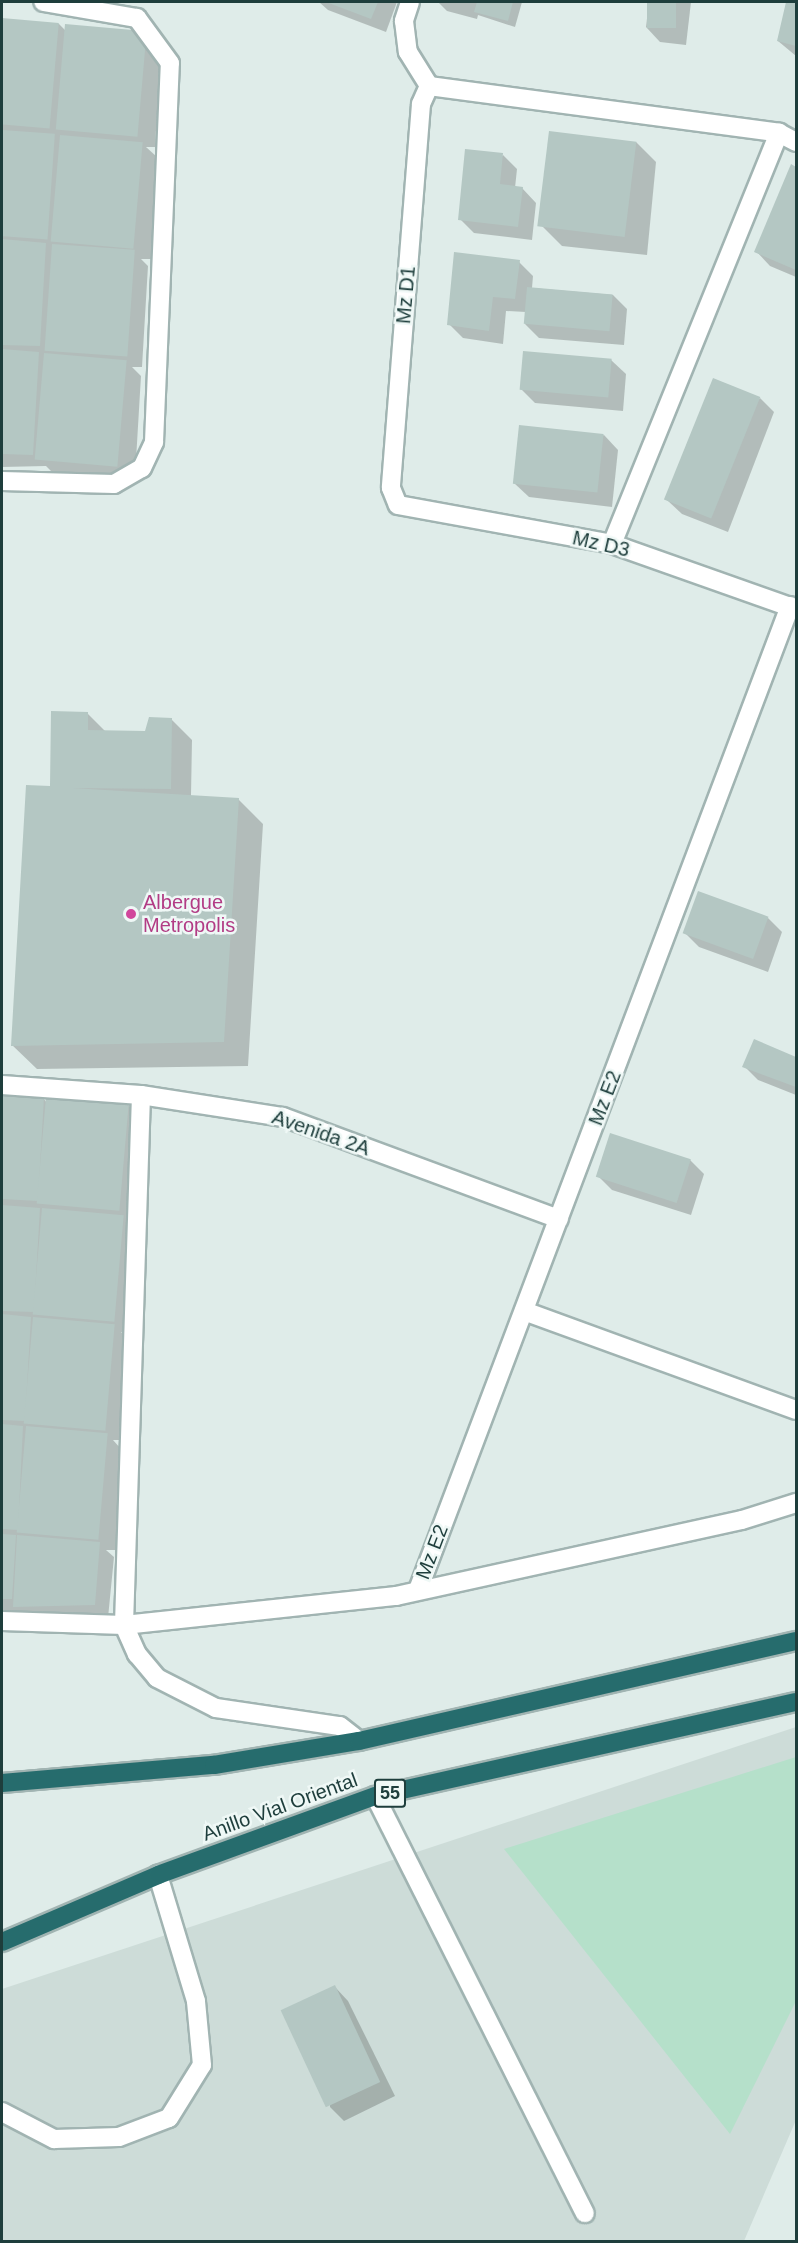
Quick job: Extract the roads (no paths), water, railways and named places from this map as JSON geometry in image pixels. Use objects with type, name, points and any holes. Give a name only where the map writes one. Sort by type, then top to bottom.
[{"type":"highway","name":"Anillo Vial Oriental","points":[[2,1783],[214,1765],[359,1741],[796,1641]]},
{"type":"highway","name":"Anillo Vial Oriental","points":[[2,1942],[158,1875],[375,1796],[796,1702]]},
{"type":"street","points":[[2,481],[114,484],[142,468],[154,442],[170,63],[137,18],[43,2]]},
{"type":"street","points":[[410,2],[404,21],[408,52],[429,86],[779,133],[796,142]]},
{"type":"street","name":"Mz D1","points":[[398,505],[391,488],[421,104],[429,86]]},
{"type":"street","points":[[612,544],[779,133]]},
{"type":"street","name":"Mz D3","points":[[398,505],[612,544],[793,607]]},
{"type":"street","name":"Mz E2","points":[[418,1590],[793,607]]},
{"type":"street","name":"Avenida 2A","points":[[2,1085],[141,1095],[283,1117],[559,1220]]},
{"type":"street","points":[[141,1095],[124,1625],[137,1654],[157,1678],[216,1708],[340,1726],[359,1741]]},
{"type":"street","points":[[524,1311],[796,1410]]},
{"type":"street","points":[[2,1622],[124,1625],[396,1596],[741,1520],[796,1503]]},
{"type":"street","points":[[375,1796],[585,2213]]},
{"type":"street","points":[[2,2112],[54,2139],[119,2137],[169,2118],[202,2065],[196,2001],[158,1875]]},
{"type":"place","name":"Albergue Metropolis","points":[[131,914]]}]
